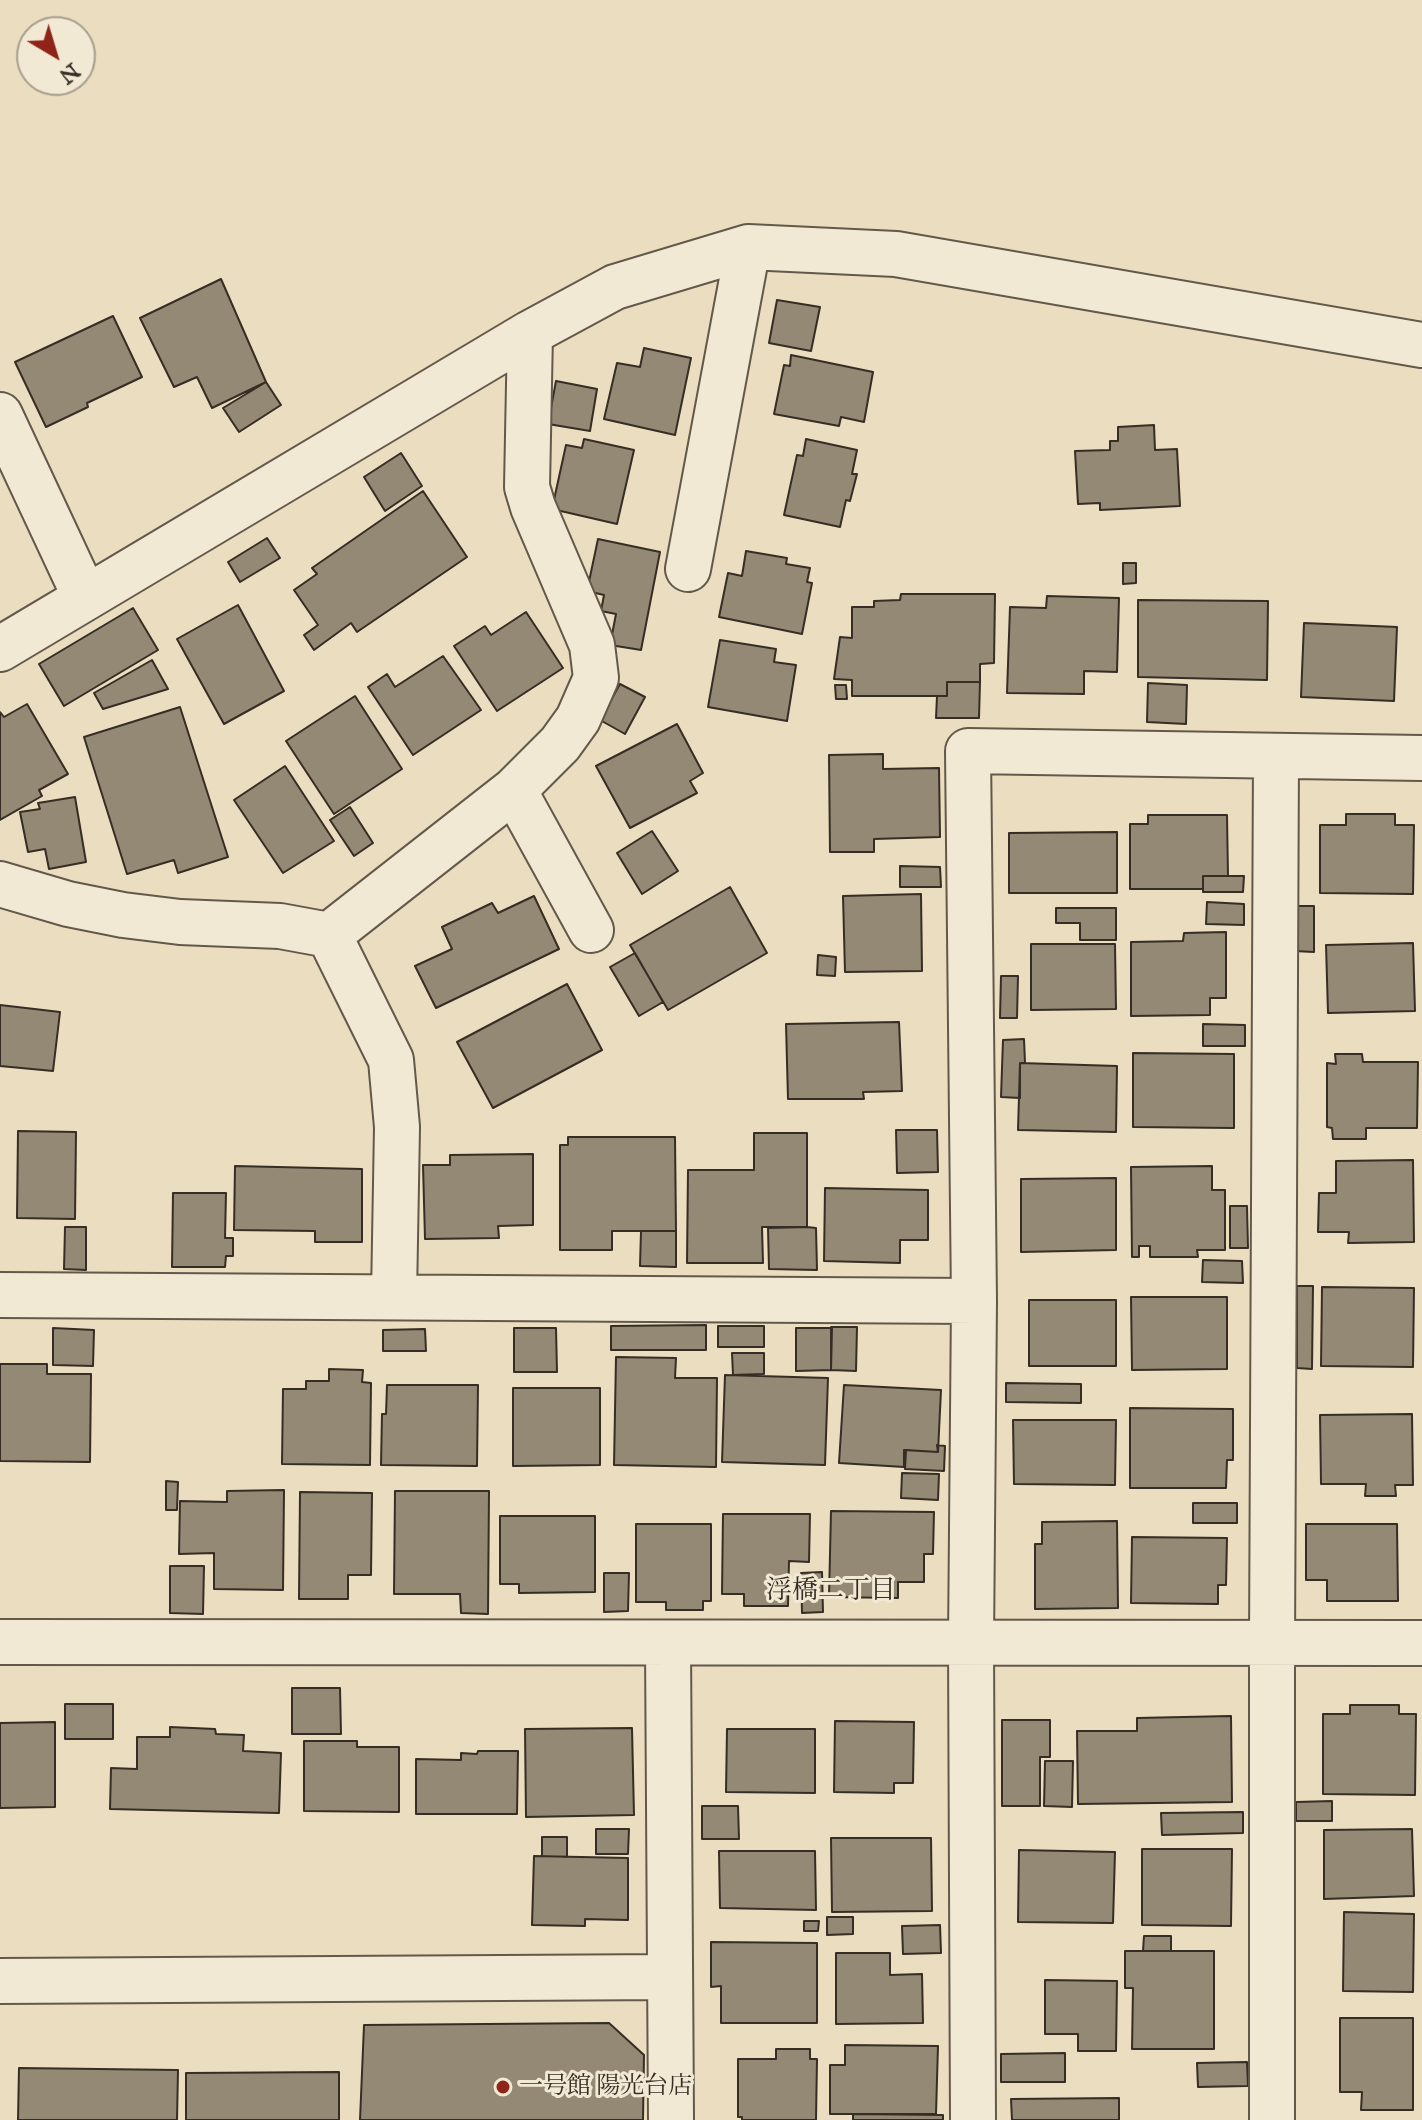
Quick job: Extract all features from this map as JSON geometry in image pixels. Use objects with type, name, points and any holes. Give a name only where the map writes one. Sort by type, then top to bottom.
[{"type":"street","points":[[688,569],[748,247]]},
{"type":"street","points":[[0,649],[530,333],[615,287],[748,247],[896,254],[1422,345]]},
{"type":"street","points":[[0,884],[68,904],[123,915],[180,922],[280,926],[329,935],[514,790],[560,744],[578,719],[596,678],[592,645],[527,487],[530,333]]},
{"type":"street","points":[[0,415],[85,597]]},
{"type":"street","points":[[973,2120],[971,1642],[974,1301],[968,751],[1422,758]]},
{"type":"street","points":[[1272,2120],[1276,756]]},
{"type":"street","points":[[514,790],[591,930]]},
{"type":"street","points":[[329,935],[391,1060],[397,1127],[394,1296]]},
{"type":"street","points":[[0,1295],[974,1301]]},
{"type":"street","points":[[0,1642],[1422,1643]]},
{"type":"street","points":[[668,1644],[671,2120]]},
{"type":"street","points":[[0,1981],[669,1977]]},
{"type":"building","points":[[221,279],[266,382],[212,408],[197,377],[174,387],[140,318]]},
{"type":"building","points":[[777,300],[820,307],[811,351],[769,343]]},
{"type":"building","points":[[113,316],[142,377],[46,427],[15,362]]},
{"type":"building","points":[[644,348],[691,358],[675,435],[604,419],[617,363],[640,367]]},
{"type":"building","points":[[791,355],[873,372],[864,422],[841,417],[839,426],[774,414],[784,365],[790,366]]},
{"type":"building","points":[[556,381],[597,389],[590,431],[548,424]]},
{"type":"building","points":[[266,382],[281,405],[239,432],[223,408]]},
{"type":"building","points":[[1154,425],[1155,450],[1177,449],[1180,506],[1100,510],[1100,503],[1078,504],[1075,451],[1110,450],[1110,441],[1118,441],[1118,427]]},
{"type":"building","points":[[584,439],[634,450],[617,524],[552,509],[566,445],[582,448]]},
{"type":"building","points":[[806,439],[857,450],[852,474],[857,474],[850,501],[846,500],[840,527],[784,515],[797,455],[803,456]]},
{"type":"building","points":[[401,453],[422,486],[385,511],[364,477]]},
{"type":"building","points":[[423,491],[467,557],[357,632],[351,623],[314,650],[304,635],[318,625],[294,590],[317,574],[312,568]]},
{"type":"building","points":[[267,538],[280,558],[240,582],[228,562]]},
{"type":"building","points":[[598,539],[660,552],[641,650],[610,645],[616,614],[601,611],[604,595],[587,591]]},
{"type":"building","points":[[746,551],[787,558],[786,564],[810,568],[807,582],[812,583],[802,634],[719,617],[728,573],[742,576]]},
{"type":"building","points":[[1123,563],[1136,563],[1136,583],[1123,584]]},
{"type":"building","points":[[901,594],[995,594],[994,663],[980,664],[980,682],[947,682],[947,696],[852,696],[852,680],[834,679],[840,637],[852,638],[852,607],[874,607],[874,601],[900,600]]},
{"type":"building","points":[[1047,596],[1119,598],[1117,672],[1084,671],[1084,694],[1007,693],[1010,607],[1046,608]]},
{"type":"building","points":[[1138,600],[1268,601],[1267,680],[1138,677]]},
{"type":"building","points":[[238,605],[284,691],[224,724],[177,639]]},
{"type":"building","points":[[133,608],[158,650],[64,706],[39,664]]},
{"type":"building","points":[[526,612],[563,668],[497,711],[454,646],[485,626],[491,635]]},
{"type":"building","points":[[1304,623],[1397,627],[1394,701],[1301,697]]},
{"type":"building","points":[[720,640],[776,649],[774,662],[796,665],[787,721],[708,707]]},
{"type":"building","points":[[443,656],[481,710],[413,755],[368,687],[387,674],[395,687]]},
{"type":"building","points":[[152,660],[168,689],[103,709],[94,693]]},
{"type":"building","points":[[947,682],[980,682],[979,718],[936,718],[937,696],[947,696]]},
{"type":"building","points":[[1148,683],[1187,685],[1186,724],[1147,722]]},
{"type":"building","points":[[620,684],[645,697],[625,734],[600,720]]},
{"type":"building","points":[[835,685],[846,685],[847,699],[836,699]]},
{"type":"building","points":[[355,696],[402,769],[334,814],[286,741]]},
{"type":"building","points":[[27,704],[68,774],[39,790],[42,796],[0,820],[0,712],[4,717]]},
{"type":"building","points":[[180,707],[228,857],[178,873],[174,860],[127,874],[84,737]]},
{"type":"building","points":[[677,724],[703,773],[690,781],[697,793],[630,828],[596,766]]},
{"type":"building","points":[[883,754],[883,769],[939,768],[940,837],[874,839],[874,852],[830,852],[829,755]]},
{"type":"building","points":[[285,766],[334,841],[283,873],[234,800]]},
{"type":"building","points":[[75,797],[86,862],[49,869],[45,849],[28,852],[20,812],[40,809],[38,803]]},
{"type":"building","points":[[350,807],[373,843],[354,856],[330,820]]},
{"type":"building","points":[[1346,814],[1395,814],[1395,825],[1414,825],[1413,894],[1320,893],[1320,825],[1346,825]]},
{"type":"building","points":[[1148,815],[1227,815],[1228,876],[1203,876],[1203,889],[1130,889],[1130,824],[1148,824]]},
{"type":"building","points":[[652,831],[678,871],[642,894],[617,853]]},
{"type":"building","points":[[1117,832],[1117,893],[1009,893],[1009,833]]},
{"type":"building","points":[[900,866],[940,867],[941,887],[900,887]]},
{"type":"building","points":[[1203,876],[1244,876],[1243,892],[1203,892]]},
{"type":"building","points":[[730,887],[767,953],[668,1010],[630,945]]},
{"type":"building","points":[[921,894],[922,971],[845,972],[843,896]]},
{"type":"building","points":[[534,896],[559,949],[436,1008],[415,966],[452,949],[442,927],[492,903],[498,913]]},
{"type":"building","points":[[1207,902],[1244,904],[1244,925],[1206,924]]},
{"type":"building","points":[[1295,906],[1314,906],[1314,952],[1294,951]]},
{"type":"building","points":[[1056,908],[1116,908],[1116,940],[1080,940],[1080,923],[1056,923]]},
{"type":"building","points":[[1226,932],[1226,998],[1210,998],[1210,1015],[1131,1016],[1131,942],[1183,941],[1184,933]]},
{"type":"building","points":[[1413,943],[1415,1011],[1328,1013],[1326,945]]},
{"type":"building","points":[[1031,944],[1115,944],[1116,1009],[1031,1010]]},
{"type":"building","points":[[635,953],[663,1002],[639,1016],[610,967]]},
{"type":"building","points":[[818,955],[836,957],[835,976],[817,975]]},
{"type":"building","points":[[1001,976],[1018,976],[1017,1018],[1000,1018]]},
{"type":"building","points":[[567,984],[602,1050],[493,1108],[457,1042]]},
{"type":"building","points":[[0,1005],[60,1012],[53,1071],[0,1066]]},
{"type":"building","points":[[899,1022],[902,1091],[863,1092],[864,1099],[788,1099],[786,1024]]},
{"type":"building","points":[[1203,1024],[1245,1025],[1245,1046],[1203,1046]]},
{"type":"building","points":[[1024,1039],[1025,1063],[1020,1063],[1020,1098],[1001,1097],[1003,1040]]},
{"type":"building","points":[[1133,1053],[1234,1054],[1234,1128],[1133,1127]]},
{"type":"building","points":[[1335,1054],[1362,1054],[1363,1062],[1418,1062],[1417,1128],[1366,1128],[1366,1139],[1333,1139],[1332,1128],[1327,1127],[1327,1063],[1336,1064]]},
{"type":"building","points":[[1020,1063],[1117,1066],[1116,1132],[1018,1130]]},
{"type":"building","points":[[896,1130],[937,1130],[938,1172],[897,1173]]},
{"type":"building","points":[[18,1131],[76,1132],[75,1219],[17,1218]]},
{"type":"building","points":[[754,1133],[807,1133],[807,1227],[762,1227],[763,1263],[687,1263],[688,1170],[754,1170]]},
{"type":"building","points":[[568,1137],[675,1137],[676,1231],[612,1231],[612,1250],[560,1250],[560,1145],[568,1145]]},
{"type":"building","points":[[533,1154],[533,1225],[498,1226],[499,1238],[425,1239],[423,1165],[450,1165],[450,1155]]},
{"type":"building","points":[[1413,1160],[1414,1242],[1348,1243],[1349,1232],[1318,1232],[1319,1193],[1336,1193],[1336,1161]]},
{"type":"building","points":[[235,1166],[362,1169],[362,1242],[315,1242],[315,1231],[234,1230]]},
{"type":"building","points":[[1212,1166],[1212,1190],[1225,1190],[1225,1250],[1197,1250],[1198,1257],[1150,1257],[1150,1246],[1139,1246],[1139,1257],[1132,1257],[1131,1167]]},
{"type":"building","points":[[1116,1178],[1116,1250],[1021,1252],[1021,1179]]},
{"type":"building","points":[[825,1188],[928,1190],[928,1240],[900,1240],[900,1263],[824,1261]]},
{"type":"building","points":[[173,1193],[226,1193],[225,1238],[233,1238],[233,1256],[226,1256],[225,1267],[172,1267]]},
{"type":"building","points":[[1230,1206],[1247,1206],[1248,1248],[1230,1248]]},
{"type":"building","points":[[65,1227],[86,1227],[86,1270],[64,1269]]},
{"type":"building","points":[[768,1228],[816,1228],[817,1270],[769,1269]]},
{"type":"building","points":[[641,1231],[676,1231],[676,1267],[640,1266]]},
{"type":"building","points":[[1203,1260],[1242,1261],[1243,1283],[1202,1282]]},
{"type":"building","points":[[1297,1286],[1313,1286],[1312,1369],[1297,1368]]},
{"type":"building","points":[[1322,1287],[1414,1288],[1413,1367],[1321,1366]]},
{"type":"building","points":[[1131,1297],[1227,1297],[1227,1369],[1132,1370]]},
{"type":"building","points":[[1029,1300],[1116,1300],[1116,1366],[1029,1366]]},
{"type":"building","points":[[706,1325],[706,1350],[611,1350],[611,1326]]},
{"type":"building","points":[[718,1326],[764,1326],[764,1347],[718,1347]]},
{"type":"building","points":[[831,1327],[857,1327],[856,1371],[831,1370]]},
{"type":"building","points":[[53,1328],[94,1330],[93,1366],[53,1365]]},
{"type":"building","points":[[514,1328],[556,1328],[557,1372],[514,1372]]},
{"type":"building","points":[[796,1328],[832,1328],[831,1370],[796,1371]]},
{"type":"building","points":[[425,1329],[426,1351],[383,1351],[383,1330]]},
{"type":"building","points":[[732,1353],[764,1353],[764,1374],[733,1375]]},
{"type":"building","points":[[616,1357],[676,1358],[675,1378],[717,1378],[716,1467],[614,1465]]},
{"type":"building","points":[[0,1364],[47,1364],[47,1374],[91,1374],[90,1462],[0,1461]]},
{"type":"building","points":[[329,1369],[363,1370],[362,1382],[371,1383],[370,1465],[282,1464],[283,1389],[306,1389],[306,1381],[329,1381]]},
{"type":"building","points":[[725,1375],[828,1378],[825,1465],[722,1462]]},
{"type":"building","points":[[1006,1383],[1081,1384],[1081,1403],[1006,1402]]},
{"type":"building","points":[[387,1385],[478,1385],[477,1466],[381,1465],[382,1414],[386,1414]]},
{"type":"building","points":[[844,1385],[941,1390],[938,1452],[904,1450],[904,1467],[839,1463]]},
{"type":"building","points":[[513,1388],[600,1388],[600,1465],[513,1466]]},
{"type":"building","points":[[1130,1408],[1233,1409],[1233,1460],[1227,1460],[1226,1488],[1130,1488]]},
{"type":"building","points":[[1412,1414],[1413,1485],[1395,1485],[1396,1496],[1365,1496],[1366,1484],[1321,1484],[1320,1415]]},
{"type":"building","points":[[1013,1420],[1116,1420],[1115,1485],[1014,1484]]},
{"type":"building","points":[[937,1445],[945,1446],[944,1471],[905,1469],[906,1450],[938,1452]]},
{"type":"building","points":[[902,1473],[939,1474],[938,1500],[901,1498]]},
{"type":"building","points":[[166,1481],[178,1482],[177,1510],[166,1510]]},
{"type":"building","points":[[284,1490],[283,1590],[214,1589],[214,1553],[179,1554],[180,1501],[227,1502],[227,1491]]},
{"type":"building","points":[[395,1491],[489,1491],[488,1614],[461,1613],[460,1594],[394,1594]]},
{"type":"building","points":[[300,1492],[372,1493],[371,1575],[348,1575],[348,1599],[299,1599]]},
{"type":"building","points":[[1193,1503],[1237,1503],[1237,1523],[1193,1523]]},
{"type":"building","points":[[831,1511],[934,1512],[933,1554],[924,1554],[924,1582],[898,1582],[898,1598],[829,1597]]},
{"type":"building","points":[[723,1514],[810,1514],[809,1562],[789,1561],[788,1606],[744,1606],[744,1594],[722,1594]]},
{"type":"building","points":[[500,1516],[595,1516],[595,1592],[519,1593],[519,1584],[500,1584]]},
{"type":"building","points":[[1117,1521],[1118,1608],[1035,1609],[1035,1544],[1042,1544],[1042,1522]]},
{"type":"building","points":[[636,1524],[711,1524],[711,1601],[703,1601],[703,1610],[666,1610],[666,1602],[636,1602]]},
{"type":"building","points":[[1306,1524],[1397,1524],[1398,1601],[1327,1601],[1327,1580],[1306,1580]]},
{"type":"building","points":[[1132,1537],[1227,1538],[1226,1585],[1218,1585],[1218,1604],[1131,1603]]},
{"type":"building","points":[[170,1566],[204,1566],[203,1614],[170,1613]]},
{"type":"building","points":[[822,1572],[823,1612],[802,1613],[801,1573]]},
{"type":"building","points":[[604,1573],[629,1573],[628,1611],[604,1612]]},
{"type":"building","points":[[292,1688],[340,1688],[341,1734],[292,1734]]},
{"type":"building","points":[[65,1704],[113,1704],[113,1739],[65,1739]]},
{"type":"building","points":[[1350,1705],[1399,1705],[1399,1714],[1416,1714],[1415,1795],[1323,1794],[1323,1714],[1350,1714]]},
{"type":"building","points":[[1231,1716],[1232,1802],[1078,1804],[1077,1731],[1137,1731],[1137,1718]]},
{"type":"building","points":[[1002,1720],[1050,1720],[1050,1757],[1040,1757],[1040,1806],[1002,1806]]},
{"type":"building","points":[[835,1721],[914,1722],[913,1783],[894,1783],[894,1793],[834,1792]]},
{"type":"building","points":[[55,1722],[55,1807],[0,1808],[0,1723]]},
{"type":"building","points":[[170,1727],[215,1729],[216,1734],[244,1735],[243,1751],[281,1753],[279,1813],[110,1809],[111,1768],[137,1769],[137,1737],[170,1737]]},
{"type":"building","points":[[632,1728],[634,1815],[526,1817],[525,1729]]},
{"type":"building","points":[[727,1729],[815,1729],[815,1793],[726,1792]]},
{"type":"building","points":[[304,1741],[357,1741],[357,1747],[399,1747],[399,1812],[304,1811]]},
{"type":"building","points":[[478,1751],[518,1751],[517,1814],[416,1814],[416,1759],[461,1760],[461,1753],[477,1754]]},
{"type":"building","points":[[1045,1761],[1073,1761],[1072,1807],[1044,1806]]},
{"type":"building","points":[[1332,1801],[1332,1821],[1296,1821],[1296,1802]]},
{"type":"building","points":[[702,1806],[738,1806],[739,1839],[702,1839]]},
{"type":"building","points":[[1243,1812],[1243,1833],[1162,1835],[1161,1813]]},
{"type":"building","points":[[596,1829],[629,1829],[628,1854],[596,1854]]},
{"type":"building","points":[[1412,1829],[1414,1896],[1324,1899],[1324,1830]]},
{"type":"building","points":[[542,1837],[567,1837],[567,1857],[542,1856]]},
{"type":"building","points":[[831,1838],[931,1838],[932,1911],[832,1912]]},
{"type":"building","points":[[1142,1849],[1232,1849],[1231,1926],[1142,1925]]},
{"type":"building","points":[[1019,1850],[1115,1852],[1113,1923],[1018,1922]]},
{"type":"building","points":[[719,1851],[815,1851],[816,1910],[720,1908]]},
{"type":"building","points":[[534,1856],[628,1858],[628,1920],[585,1919],[585,1926],[532,1925]]},
{"type":"building","points":[[1344,1912],[1414,1914],[1413,1992],[1343,1991]]},
{"type":"building","points":[[827,1917],[853,1917],[853,1934],[827,1935]]},
{"type":"building","points":[[804,1921],[819,1921],[818,1931],[804,1931]]},
{"type":"building","points":[[940,1925],[941,1953],[903,1954],[902,1926]]},
{"type":"building","points":[[1144,1936],[1171,1936],[1171,1951],[1143,1951]]},
{"type":"building","points":[[711,1942],[817,1943],[817,2023],[721,2023],[721,1986],[711,1987]]},
{"type":"building","points":[[1125,1951],[1214,1951],[1214,2049],[1132,2049],[1133,1988],[1125,1988]]},
{"type":"building","points":[[836,1953],[890,1953],[890,1975],[922,1974],[923,2023],[836,2024]]},
{"type":"building","points":[[1045,1980],[1117,1981],[1116,2051],[1078,2051],[1078,2034],[1045,2034]]},
{"type":"building","points":[[1340,2018],[1413,2018],[1413,2110],[1361,2110],[1362,2092],[1340,2092]]},
{"type":"building","name":"一号館 陽光台店","points":[[609,2023],[644,2055],[643,2120],[360,2120],[364,2025]]},
{"type":"building","points":[[845,2045],[938,2046],[936,2114],[830,2114],[830,2065],[845,2065]]},
{"type":"building","points":[[776,2049],[810,2049],[810,2059],[817,2059],[816,2120],[742,2120],[738,2117],[738,2059],[776,2059]]},
{"type":"building","points":[[1065,2053],[1065,2082],[1001,2082],[1001,2054]]},
{"type":"building","points":[[1247,2062],[1248,2086],[1198,2087],[1197,2063]]},
{"type":"building","points":[[19,2068],[178,2070],[177,2120],[18,2120]]},
{"type":"building","points":[[339,2072],[339,2120],[186,2120],[186,2073]]},
{"type":"building","points":[[1119,2098],[1119,2120],[1012,2120],[1011,2099]]},
{"type":"building","points":[[853,2114],[943,2115],[943,2120],[853,2120]]},
{"type":"place","name":"一号館 陽光台店","points":[[503,2087]]},
{"type":"district","name":"浮橋二丁目","points":[[831,1592]]}]
